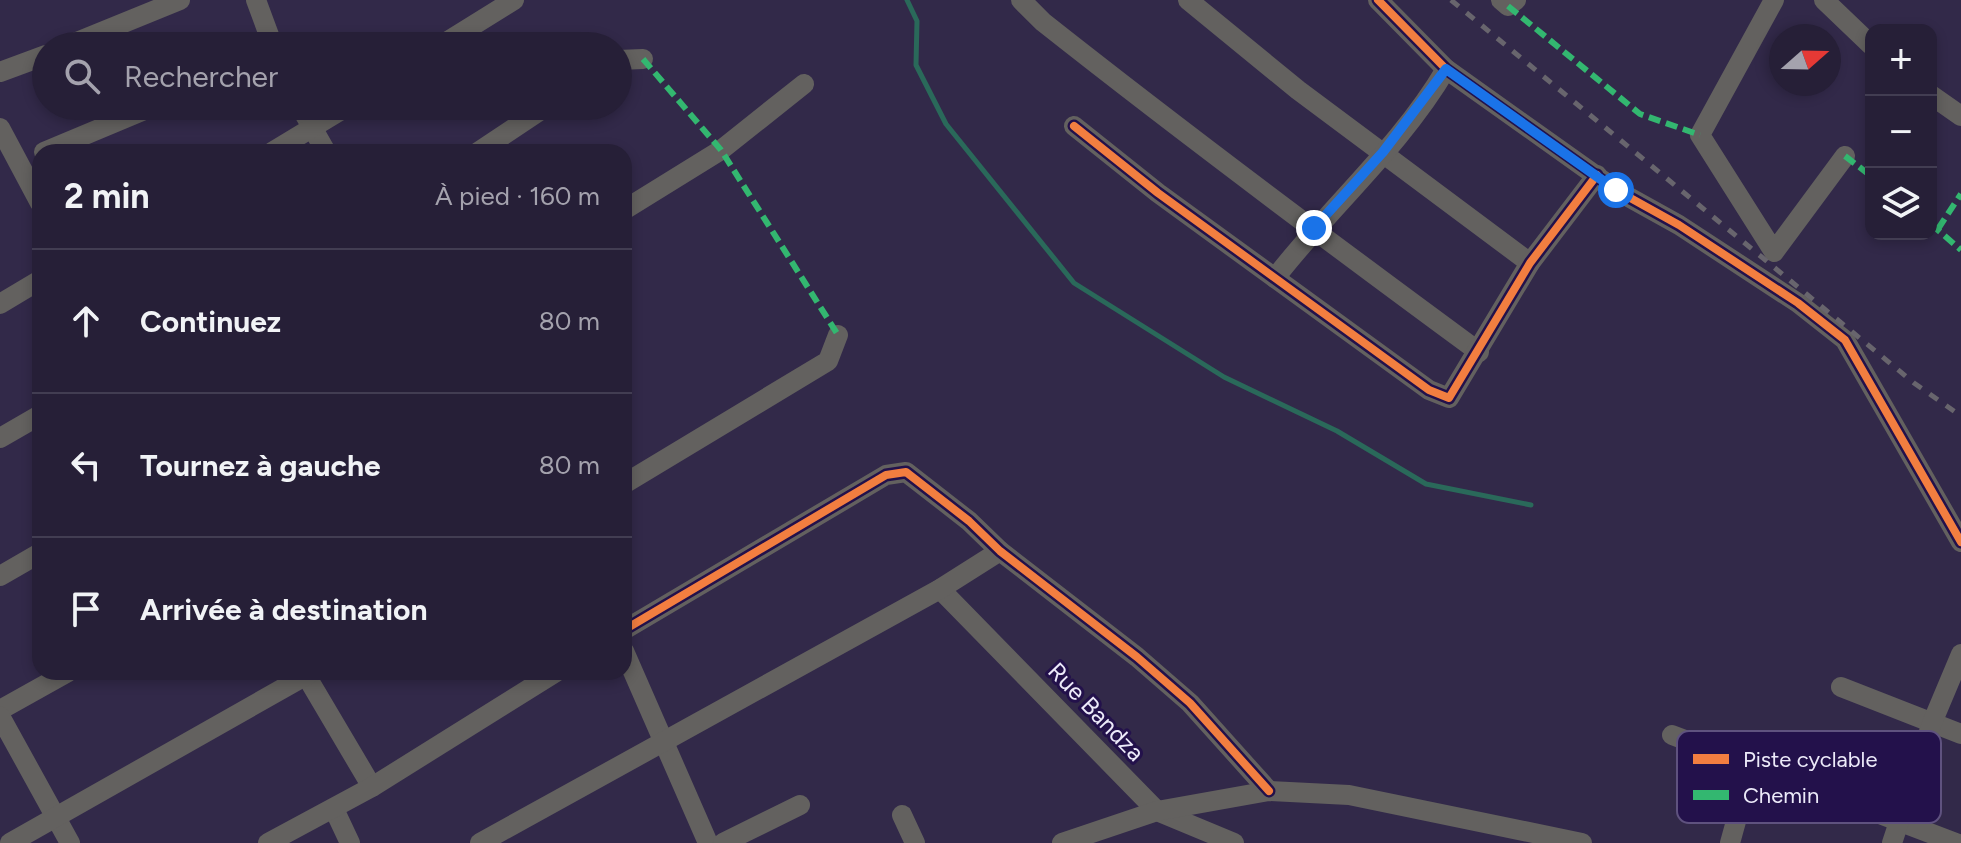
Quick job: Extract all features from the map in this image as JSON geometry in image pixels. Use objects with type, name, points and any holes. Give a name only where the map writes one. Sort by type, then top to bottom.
[{"type":"street","points":[[101,32],[180,0]]},
{"type":"street","points":[[256,0],[268,32]]},
{"type":"street","points":[[463,32],[514,0]]},
{"type":"street","points":[[1021,0],[1043,22],[1238,177],[1314,228],[1479,352]]},
{"type":"street","points":[[1188,0],[1298,90],[1530,263]]},
{"type":"street","points":[[1378,0],[1446,69],[1597,175],[1798,303],[1845,340],[1961,542]]},
{"type":"street","points":[[1501,0],[1508,6],[1516,0]]},
{"type":"street","points":[[1774,0],[1700,135],[1774,252],[1845,156]]},
{"type":"street","points":[[1824,0],[1865,39]]},
{"type":"street","points":[[632,59],[643,59]]},
{"type":"street","points":[[0,72],[32,60]]},
{"type":"street","points":[[1275,278],[1314,228],[1383,152],[1446,69]]},
{"type":"street","points":[[632,205],[721,150],[804,84]]},
{"type":"street","points":[[1932,96],[1961,116]]},
{"type":"street","points":[[63,144],[121,120]]},
{"type":"street","points":[[309,120],[322,144]]},
{"type":"street","points":[[287,144],[327,120]]},
{"type":"street","points":[[490,144],[526,120]]},
{"type":"street","points":[[1074,126],[1158,193],[1429,390],[1449,398],[1530,263],[1597,175]]},
{"type":"street","points":[[0,128],[32,189]]},
{"type":"street","points":[[0,175],[32,159]]},
{"type":"street","points":[[0,304],[32,285]]},
{"type":"street","points":[[632,479],[828,361],[838,335]]},
{"type":"street","points":[[0,438],[32,420]]},
{"type":"street","points":[[632,625],[886,475],[906,472],[1190,703],[1269,791]]},
{"type":"street","points":[[480,843],[940,589],[1000,551]]},
{"type":"street","points":[[0,576],[32,558]]},
{"type":"street","name":"Rue Bandza","points":[[940,589],[1157,811],[1234,843]]},
{"type":"street","points":[[1929,731],[1961,654]]},
{"type":"street","points":[[632,669],[708,843]]},
{"type":"street","points":[[55,680],[0,713],[70,843]]},
{"type":"street","points":[[10,843],[295,680]]},
{"type":"street","points":[[311,680],[372,787]]},
{"type":"street","points":[[268,843],[372,787],[543,680]]},
{"type":"street","points":[[1841,687],[1961,734]]},
{"type":"street","points":[[1672,735],[1677,737]]},
{"type":"street","points":[[1062,843],[1157,811],[1269,791],[1349,795],[1570,842]]},
{"type":"street","points":[[723,843],[800,805]]},
{"type":"street","points":[[334,809],[350,843]]},
{"type":"street","points":[[902,815],[915,843]]},
{"type":"street","points":[[1730,843],[1736,823]]},
{"type":"street","points":[[1892,843],[1897,823]]},
{"type":"street","points":[[1902,823],[1956,843]]},
{"type":"waterway","points":[[907,0],[917,21],[916,65],[946,124],[1074,283],[1224,377],[1337,431],[1426,484],[1531,505]]},
{"type":"railway","points":[[1451,0],[1914,383],[1961,416]]},
{"type":"marked path","points":[[1508,6],[1640,114],[1700,135]]},
{"type":"marked path","points":[[643,59],[721,150],[838,335]]},
{"type":"marked path","points":[[1845,156],[1865,171]]},
{"type":"marked path","points":[[1938,229],[1961,194]]},
{"type":"marked path","points":[[1937,229],[1961,250]]},
{"type":"cycle path","points":[[1378,0],[1446,69],[1616,190],[1679,225],[1798,303],[1845,340],[1961,542]]},
{"type":"cycle path","points":[[1074,126],[1158,193],[1429,390],[1449,398],[1530,263],[1597,175]]},
{"type":"cycle path","points":[[632,625],[886,475],[906,472],[1190,703],[1269,791]]},
{"type":"route","points":[[1314,228],[1383,152],[1435,88],[1446,69],[1616,190]]}]
